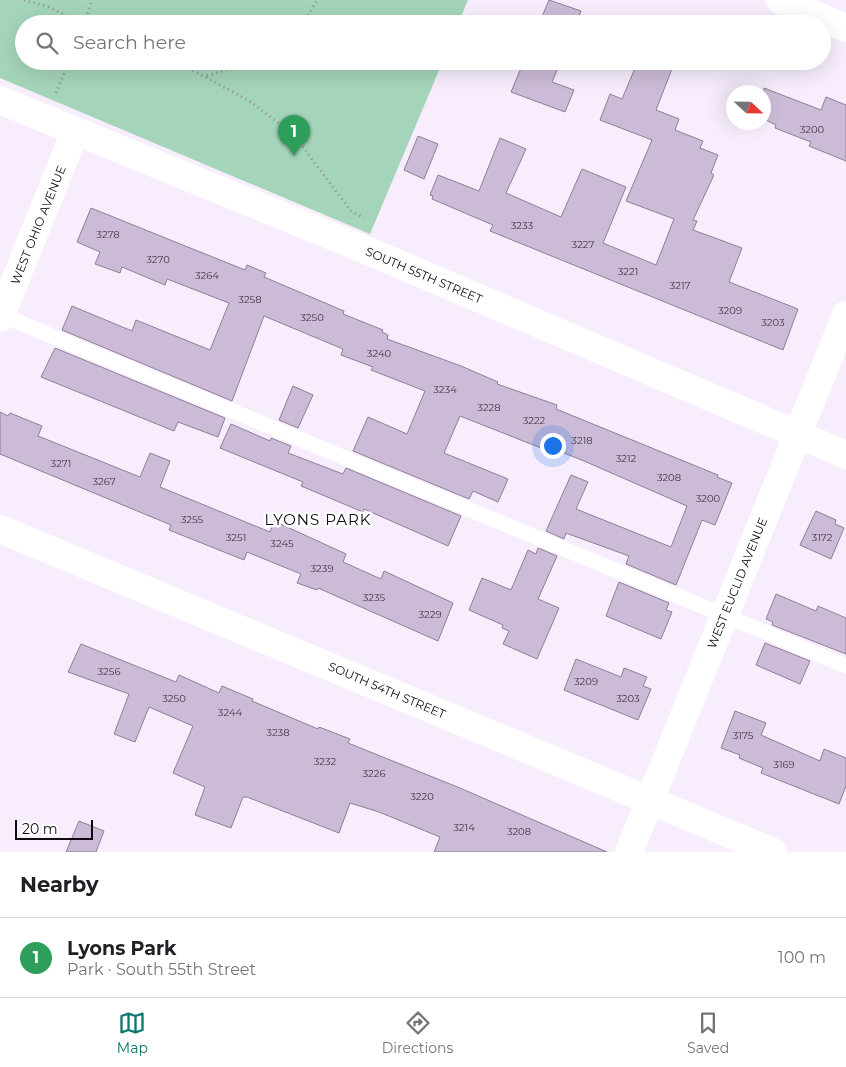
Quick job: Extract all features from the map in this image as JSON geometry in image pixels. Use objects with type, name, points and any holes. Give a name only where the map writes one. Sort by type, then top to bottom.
[{"type":"street","points":[[780,0],[815,15]]},
{"type":"street","points":[[831,22],[846,28]]},
{"type":"street","name":"SOUTH 55TH STREET","points":[[0,100],[366,250],[846,455]]},
{"type":"street","name":"WEST OHIO AVENUE","points":[[1,316],[75,132]]},
{"type":"street","name":"WEST EUCLID AVENUE","points":[[629,852],[846,315]]},
{"type":"street","name":"SOUTH 54TH STREET","points":[[0,529],[773,852]]},
{"type":"lane","points":[[1,316],[846,666]]},
{"type":"path","points":[[24,0],[46,6],[65,15]]},
{"type":"path","points":[[87,15],[92,0]]},
{"type":"path","points":[[308,15],[317,0]]},
{"type":"path","points":[[54,99],[65,70]]},
{"type":"path","points":[[194,70],[248,100],[293,134],[351,211],[372,222]]},
{"type":"path","points":[[206,76],[226,70]]},
{"type":"green space","points":[[0,0],[468,0],[462,15],[15,15],[15,70],[439,70],[370,234],[0,78]]},
{"type":"building","points":[[549,0],[581,11],[579,15],[543,15]]},
{"type":"building","points":[[520,70],[557,70],[552,82],[574,90],[565,112],[511,92]]},
{"type":"building","points":[[634,70],[672,70],[656,110],[679,119],[675,130],[703,141],[700,148],[718,155],[711,173],[714,175],[693,220],[697,221],[693,230],[742,248],[729,282],[798,309],[783,350],[490,231],[493,225],[432,199],[433,196],[430,195],[438,175],[479,191],[500,138],[526,149],[506,193],[561,217],[582,169],[626,187],[603,243],[656,265],[674,219],[626,201],[652,140],[600,120],[610,94],[622,99]]},
{"type":"building","points":[[771,91],[821,110],[826,97],[846,105],[846,161],[809,146],[811,142],[775,128],[776,125],[771,122]]},
{"type":"building","points":[[418,136],[438,144],[424,179],[404,170]]},
{"type":"building","points":[[91,208],[245,270],[247,265],[266,273],[264,277],[344,311],[343,314],[383,330],[382,332],[388,335],[387,339],[461,366],[498,382],[497,384],[557,405],[556,409],[718,475],[717,477],[732,483],[715,525],[702,520],[676,585],[626,564],[629,556],[566,533],[564,539],[546,531],[571,475],[588,482],[576,509],[671,547],[687,506],[584,461],[542,444],[541,448],[460,416],[444,453],[508,479],[498,502],[473,491],[469,499],[353,451],[368,417],[407,434],[425,391],[371,370],[373,367],[341,355],[343,349],[264,316],[232,401],[62,330],[72,306],[132,331],[136,320],[210,350],[229,303],[167,279],[165,285],[122,267],[120,273],[95,264],[100,252],[77,242]]},
{"type":"building","points":[[55,348],[225,418],[218,437],[178,422],[174,431],[41,377]]},
{"type":"building","points":[[293,386],[313,395],[298,428],[279,420]]},
{"type":"building","points":[[0,412],[8,416],[10,413],[42,426],[38,436],[140,477],[150,453],[170,461],[160,487],[270,532],[274,521],[346,554],[343,562],[381,579],[384,571],[453,603],[438,641],[318,588],[317,590],[297,583],[301,574],[247,552],[244,560],[169,530],[171,525],[0,454]]},
{"type":"building","points":[[231,424],[270,441],[271,438],[291,446],[288,453],[343,474],[346,468],[461,516],[448,546],[364,509],[363,512],[301,486],[303,482],[220,448]]},
{"type":"building","points":[[816,511],[836,520],[835,524],[844,528],[831,559],[800,545]]},
{"type":"building","points":[[538,548],[557,556],[538,599],[559,608],[537,659],[503,644],[509,631],[502,628],[503,625],[469,610],[482,578],[511,590],[528,550],[536,554]]},
{"type":"building","points":[[619,582],[669,603],[666,610],[672,612],[661,639],[606,616]]},
{"type":"building","points":[[776,594],[816,611],[818,606],[846,618],[846,654],[772,625],[773,622],[766,619]]},
{"type":"building","points":[[765,643],[810,661],[800,684],[756,665]]},
{"type":"building","points":[[81,644],[176,682],[179,675],[219,693],[222,686],[318,729],[319,727],[350,739],[348,743],[460,788],[607,852],[434,852],[440,837],[379,812],[350,803],[339,833],[247,797],[243,797],[231,828],[195,815],[205,787],[173,773],[193,726],[149,707],[135,742],[114,734],[129,694],[68,672]]},
{"type":"building","points":[[576,659],[621,677],[624,668],[647,677],[643,686],[651,689],[638,720],[564,690]]},
{"type":"building","points":[[735,711],[766,723],[761,735],[820,761],[824,749],[846,758],[846,786],[839,804],[761,773],[763,768],[739,758],[740,755],[721,748]]},
{"type":"building","points":[[79,821],[104,831],[96,852],[66,852]]},
{"type":"place","name":"Lyons Park","points":[[294,156]]},
{"type":"district","name":"LYONS PARK","points":[[318,519]]}]
